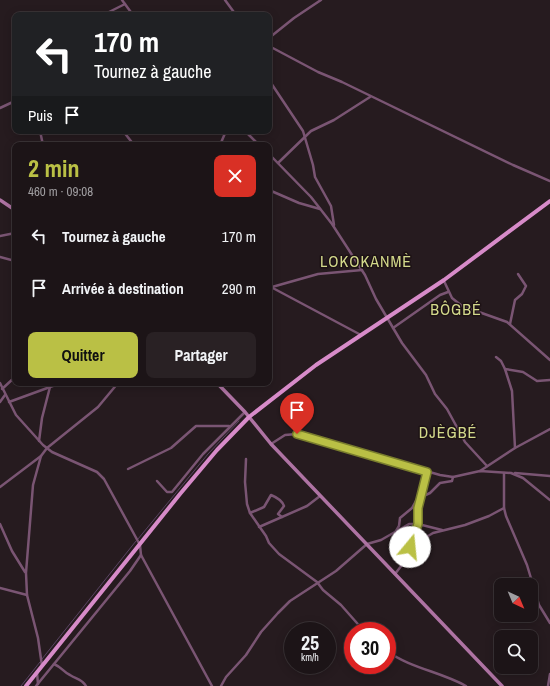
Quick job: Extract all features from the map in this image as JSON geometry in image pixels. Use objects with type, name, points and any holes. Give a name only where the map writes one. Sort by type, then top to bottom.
[{"type":"main road","points":[[26,686],[140,545],[206,456],[249,417],[294,381],[444,280],[550,201]]},
{"type":"street","points":[[122,0],[131,12]]},
{"type":"street","points":[[225,0],[234,12]]},
{"type":"street","points":[[272,36],[294,18],[321,0]]},
{"type":"street","points":[[109,12],[125,4]]},
{"type":"street","points":[[272,48],[306,66],[513,165],[550,181]]},
{"type":"street","points":[[272,85],[305,136],[314,165],[315,177],[331,206],[335,228]]},
{"type":"street","points":[[278,163],[305,136],[319,126],[334,120],[370,96]]},
{"type":"street","points":[[0,108],[12,102]]},
{"type":"street","points":[[125,134],[132,142]]},
{"type":"street","points":[[248,134],[256,142]]},
{"type":"street","points":[[272,157],[320,209],[335,228],[362,270],[376,299],[402,343],[426,375],[435,394],[447,409],[465,442],[487,466]]},
{"type":"street","points":[[272,191],[299,203],[320,209]]},
{"type":"street","points":[[0,200],[12,208]]},
{"type":"street","points":[[0,236],[12,234]]},
{"type":"street","points":[[0,257],[12,259]]},
{"type":"street","points":[[272,286],[318,274],[362,270]]},
{"type":"street","points":[[510,324],[515,300],[522,294],[526,286],[518,274]]},
{"type":"street","points":[[444,280],[448,292],[452,298],[466,308],[510,324],[532,346],[550,360]]},
{"type":"street","points":[[272,287],[362,335]]},
{"type":"street","points":[[393,328],[440,295],[448,292]]},
{"type":"street","points":[[496,358],[501,361],[505,369],[512,390],[515,448]]},
{"type":"street","points":[[505,369],[523,372],[537,381],[550,380]]},
{"type":"street","points":[[2,389],[12,380]]},
{"type":"street","points":[[0,383],[9,403],[21,421],[39,442],[47,448],[100,474],[124,514],[140,545],[142,555],[212,686]]},
{"type":"street","points":[[9,403],[54,386]]},
{"type":"street","points":[[0,487],[41,456],[47,448],[98,407],[116,386]]},
{"type":"street","points":[[220,386],[245,412],[271,444],[502,686]]},
{"type":"street","points":[[39,442],[42,418],[49,388]]},
{"type":"street","points":[[0,402],[5,395]]},
{"type":"street","points":[[157,481],[167,492],[172,492],[206,456],[229,426],[245,412]]},
{"type":"street","points":[[128,469],[171,448],[196,426],[229,426]]},
{"type":"street","points":[[480,471],[515,448],[550,429]]},
{"type":"street","points":[[271,444],[285,435],[297,434],[427,472],[453,477],[480,471],[550,476]]},
{"type":"street","points":[[41,456],[34,485],[26,573],[27,595],[40,644],[42,667]]},
{"type":"street","points":[[246,458],[245,482],[247,504],[250,513],[269,543],[278,554],[317,582],[323,590],[341,605],[356,622]]},
{"type":"street","points":[[395,574],[406,562],[418,524],[418,508],[422,497],[427,472]]},
{"type":"street","points":[[504,472],[504,508],[512,532],[527,566],[539,605],[550,623]]},
{"type":"street","points":[[512,473],[524,478],[550,500]]},
{"type":"street","points":[[410,547],[396,531],[400,518],[412,508],[417,499],[430,493],[440,483],[452,481],[453,477]]},
{"type":"street","points":[[259,527],[307,506],[320,495]]},
{"type":"street","points":[[250,513],[264,507],[271,496],[276,497],[283,503],[284,506],[278,514],[282,517]]},
{"type":"street","points":[[412,508],[418,508]]},
{"type":"street","points":[[410,547],[425,537],[442,530],[465,525],[489,516],[504,508]]},
{"type":"street","points":[[0,524],[12,551],[26,573]]},
{"type":"street","points":[[221,686],[226,677],[246,655],[262,632],[290,601],[336,571],[367,544],[381,540],[409,524],[418,524],[442,530]]},
{"type":"street","points":[[38,685],[142,555]]},
{"type":"street","points":[[0,588],[27,595]]},
{"type":"street","points":[[396,656],[417,666],[456,680],[466,686]]},
{"type":"street","points":[[54,664],[61,667],[70,676],[83,681],[86,686]]},
{"type":"street","points":[[37,672],[38,685]]},
{"type":"street","points":[[548,686],[550,674]]},
{"type":"waterway","points":[[138,539],[208,454],[239,421]]},
{"type":"waterway","points":[[42,659],[136,541]]},
{"type":"waterway","points":[[21,686],[40,662]]},
{"type":"district","name":"LOKOKANMÈ","points":[[366,261]]},
{"type":"district","name":"BÔGBÉ","points":[[456,309]]},
{"type":"district","name":"DJÈGBÉ","points":[[448,432]]},
{"type":"route","points":[[297,434],[427,472],[423,485],[422,497],[418,508],[418,524],[410,547]]}]
